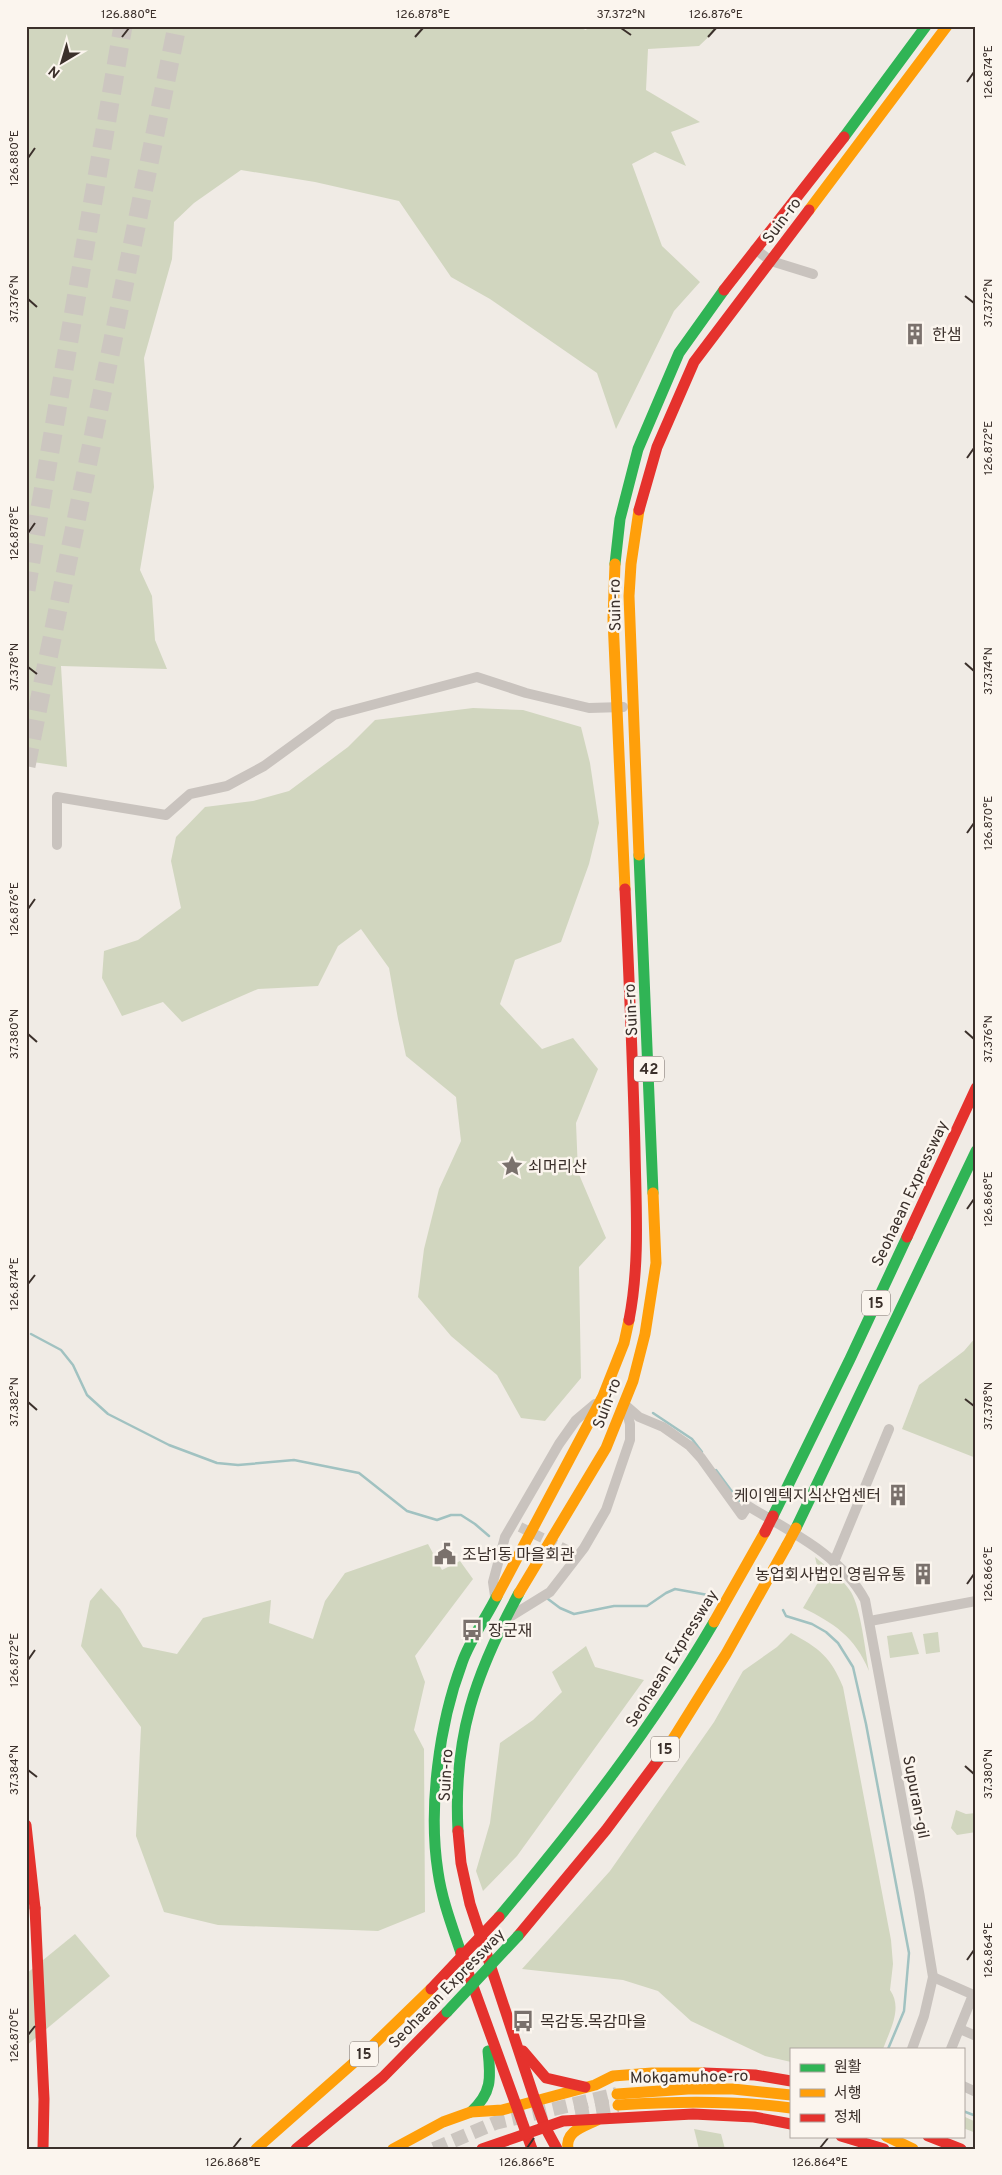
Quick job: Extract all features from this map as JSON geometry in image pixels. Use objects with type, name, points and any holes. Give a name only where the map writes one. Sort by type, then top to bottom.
[{"type":"main road","name":"Suin-ro","points":[[532,2149],[484,2021],[447,1911],[438,1872],[435,1828],[437,1775],[443,1729],[462,1662],[495,1596],[603,1396],[624,1342],[632,1298],[637,1245],[634,1060],[613,619],[615,560],[620,519],[638,449],[678,354],[755,249],[833,152],[926,26]]},
{"type":"main road","name":"Suin-ro","points":[[557,2149],[545,2127],[535,2100],[470,1904],[462,1865],[459,1821],[460,1776],[463,1735],[470,1707],[484,1668],[507,1618],[559,1524],[605,1448],[624,1404],[640,1357],[651,1308],[656,1263],[629,596],[630,560],[635,524],[653,453],[670,411],[694,362],[947,26]]},
{"type":"main road","name":"Seohaean Expressway","points":[[256,2149],[367,2050],[431,1989],[499,1916],[600,1793],[668,1697],[734,1588],[773,1516],[850,1359],[976,1088]]},
{"type":"main road","name":"Seohaean Expressway","points":[[296,2149],[383,2077],[518,1936],[570,1876],[619,1814],[687,1718],[757,1602],[796,1528],[976,1152]]},
{"type":"main road","points":[[26,1825],[35,1908],[44,2098],[43,2149]]},
{"type":"main road","points":[[471,2112],[482,2103],[489,2090],[491,2074],[484,2021]]},
{"type":"main road","points":[[515,2041],[546,2078],[585,2087]]},
{"type":"main road","points":[[393,2149],[443,2122],[471,2112],[502,2110],[595,2085],[613,2076],[652,2072],[714,2073],[755,2075],[790,2081]]},
{"type":"main road","name":"Mokgamuhoe-ro","points":[[790,2095],[733,2089],[688,2089],[618,2099],[757,2103],[790,2108]]},
{"type":"main road","points":[[482,2149],[563,2121],[693,2114],[754,2117],[790,2124]]},
{"type":"main road","points":[[568,2149],[568,2142],[572,2132],[597,2120]]},
{"type":"main road","points":[[846,2138],[868,2146],[884,2149]]},
{"type":"main road","points":[[890,2138],[913,2149]]},
{"type":"main road","points":[[933,2138],[963,2149]]},
{"type":"main road","points":[[943,2138],[963,2149]]},
{"type":"street","points":[[755,249],[771,261],[813,274]]},
{"type":"street","points":[[57,845],[57,797],[166,815],[190,794],[226,786],[264,766],[334,715],[477,677],[526,693],[590,708],[634,706]]},
{"type":"street","points":[[495,1596],[493,1580],[505,1537],[517,1526],[559,1444],[576,1420],[603,1396]]},
{"type":"street","points":[[507,1618],[550,1592],[573,1554],[606,1510],[630,1440],[630,1424],[624,1404]]},
{"type":"street","name":"Supuran-gil","points":[[624,1404],[639,1417],[663,1427],[690,1446],[701,1458],[742,1515],[748,1506],[819,1549],[856,1584],[865,1600],[933,1977],[924,2016],[912,2048]]},
{"type":"street","points":[[834,1562],[889,1429]]},
{"type":"street","points":[[870,1622],[976,1601]]},
{"type":"street","points":[[933,1977],[975,1995],[951,2048]]},
{"type":"street","points":[[960,2029],[976,2036]]},
{"type":"street","points":[[964,2086],[976,2092]]},
{"type":"green space","points":[[26,26],[575,26],[586,30],[589,26],[720,26],[699,46],[648,49],[646,90],[700,122],[671,132],[686,166],[655,152],[632,164],[662,246],[700,282],[674,311],[616,429],[597,373],[490,299],[451,277],[399,201],[315,182],[241,170],[194,203],[174,222],[172,259],[144,358],[154,487],[140,570],[152,596],[155,640],[167,669],[61,666],[67,767],[26,761]]},
{"type":"green space","points":[[473,708],[523,710],[581,727],[590,763],[599,823],[589,864],[561,942],[515,960],[500,1004],[542,1049],[573,1038],[598,1069],[576,1123],[578,1172],[606,1238],[579,1267],[581,1378],[545,1421],[521,1418],[497,1375],[451,1336],[418,1297],[424,1249],[439,1189],[461,1141],[456,1097],[406,1056],[389,968],[361,929],[338,946],[318,986],[258,989],[182,1022],[163,1002],[122,1016],[102,978],[104,951],[138,940],[181,908],[171,861],[176,837],[205,807],[253,801],[289,791],[348,747],[375,720]]},
{"type":"green space","points":[[976,1337],[976,1458],[902,1429],[919,1385],[964,1351]]},
{"type":"green space","points":[[428,1544],[442,1570],[460,1561],[473,1579],[415,1656],[425,1682],[414,1730],[424,1749],[425,1912],[378,1931],[218,1925],[164,1912],[136,1836],[141,1727],[81,1646],[90,1601],[101,1588],[120,1609],[143,1647],[177,1654],[203,1618],[271,1600],[269,1623],[313,1639],[325,1601],[345,1573]]},
{"type":"green space","points":[[815,1557],[839,1577],[851,1592],[860,1619],[869,1671],[857,1649],[842,1632],[824,1619],[803,1608],[820,1579]]},
{"type":"green space","points":[[912,1632],[919,1654],[890,1658],[887,1636]]},
{"type":"green space","points":[[938,1632],[940,1652],[926,1654],[923,1634]]},
{"type":"green space","points":[[791,1633],[823,1654],[834,1668],[843,1687],[891,1940],[893,1964],[890,1990],[895,2004],[892,2027],[883,2048],[790,2048],[790,2062],[765,2056],[691,2021],[658,1991],[623,1980],[522,1969],[610,1871],[714,1722],[743,1671],[777,1647]]},
{"type":"green space","points":[[586,1646],[595,1667],[644,1680],[517,1856],[483,1891],[476,1871],[490,1823],[500,1743],[533,1720],[562,1692],[552,1672]]},
{"type":"green space","points":[[956,1810],[966,1814],[976,1813],[976,1832],[957,1835],[951,1828]]},
{"type":"green space","points":[[75,1934],[110,1976],[26,2046],[26,1974]]},
{"type":"green space","points":[[964,2116],[976,2122],[976,2133],[964,2128]]},
{"type":"green space","points":[[694,2129],[721,2134],[725,2149],[699,2149]]},
{"type":"waterway","points":[[31,1334],[61,1350],[73,1365],[87,1395],[108,1414],[169,1445],[217,1463],[238,1465],[294,1460],[359,1473],[407,1511],[437,1520],[451,1515],[461,1515],[489,1536]]},
{"type":"waterway","points":[[653,1413],[692,1439],[702,1452]]},
{"type":"waterway","points":[[716,1470],[739,1501]]},
{"type":"waterway","points":[[548,1599],[560,1608],[574,1614],[614,1606],[647,1606],[675,1589],[708,1595]]},
{"type":"waterway","points":[[783,1610],[786,1616],[812,1624],[826,1632],[838,1643],[853,1667],[866,1724],[909,1953],[904,2011],[888,2048]]},
{"type":"waterway","points":[[964,2111],[976,2116]]},
{"type":"tunnel","points":[[26,590],[123,26]]},
{"type":"tunnel","points":[[26,766],[177,26]]},
{"type":"tunnel","points":[[520,1527],[569,1551]]},
{"type":"tunnel","points":[[434,2149],[495,2123],[617,2094]]},
{"type":"tunnel","points":[[575,2112],[618,2105]]},
{"type":"traffic: fast","points":[[844,137],[926,26]]},
{"type":"traffic: fast","points":[[615,564],[620,519],[638,449],[679,353],[724,290]]},
{"type":"traffic: fast","points":[[639,855],[653,1193]]},
{"type":"traffic: fast","points":[[796,1528],[976,1151]]},
{"type":"traffic: fast","points":[[773,1516],[907,1237]]},
{"type":"traffic: fast","points":[[458,1831],[457,1797],[459,1766],[470,1707],[490,1651],[519,1593]]},
{"type":"traffic: fast","points":[[461,1953],[445,1903],[438,1872],[435,1847],[435,1794],[442,1739],[454,1687],[465,1654],[497,1596]]},
{"type":"traffic: fast","points":[[499,1917],[557,1846],[640,1737],[714,1622]]},
{"type":"traffic: fast","points":[[447,2012],[518,1936]]},
{"type":"traffic: fast","points":[[471,2112],[483,2098],[488,2084],[490,2069],[488,2051]]},
{"type":"traffic: slow","points":[[809,210],[947,26]]},
{"type":"traffic: slow","points":[[639,510],[631,564],[629,596],[639,855]]},
{"type":"traffic: slow","points":[[615,564],[613,619],[625,889]]},
{"type":"traffic: slow","points":[[519,1593],[606,1448],[633,1381],[645,1334],[656,1263],[653,1193]]},
{"type":"traffic: slow","points":[[497,1596],[603,1396],[624,1343],[629,1320]]},
{"type":"traffic: slow","points":[[787,1545],[796,1528]]},
{"type":"traffic: slow","points":[[714,1622],[765,1532]]},
{"type":"traffic: slow","points":[[668,1747],[726,1654],[787,1545]]},
{"type":"traffic: slow","points":[[256,2149],[367,2051],[431,1989]]},
{"type":"traffic: slow","points":[[393,2149],[443,2122],[471,2112],[502,2110],[595,2085],[613,2076],[652,2073],[704,2073]]},
{"type":"traffic: slow","points":[[617,2094],[688,2089],[733,2089],[790,2095]]},
{"type":"traffic: slow","points":[[618,2105],[704,2102],[790,2108]]},
{"type":"traffic: slow","points":[[568,2149],[569,2138],[572,2134],[576,2130],[597,2120]]},
{"type":"traffic: slow","points":[[890,2138],[913,2149]]},
{"type":"traffic: jam","points":[[724,290],[844,137]]},
{"type":"traffic: jam","points":[[639,510],[657,447],[694,362],[809,210]]},
{"type":"traffic: jam","points":[[625,889],[636,1214],[635,1278],[629,1320]]},
{"type":"traffic: jam","points":[[907,1237],[976,1088]]},
{"type":"traffic: jam","points":[[765,1532],[773,1516]]},
{"type":"traffic: jam","points":[[518,1936],[606,1830],[668,1747]]},
{"type":"traffic: jam","points":[[26,1825],[35,1908]]},
{"type":"traffic: jam","points":[[458,1831],[461,1863],[470,1904],[535,2100],[545,2127],[557,2149]]},
{"type":"traffic: jam","points":[[35,1908],[44,2099],[43,2149]]},
{"type":"traffic: jam","points":[[431,1989],[499,1917]]},
{"type":"traffic: jam","points":[[461,1953],[532,2149]]},
{"type":"traffic: jam","points":[[296,2149],[383,2077],[447,2012]]},
{"type":"traffic: jam","points":[[523,2051],[546,2078],[585,2087]]},
{"type":"traffic: jam","points":[[704,2073],[755,2075],[790,2081]]},
{"type":"traffic: jam","points":[[482,2149],[563,2121],[693,2114],[754,2117],[790,2124]]},
{"type":"traffic: jam","points":[[848,2138],[884,2149]]},
{"type":"traffic: jam","points":[[933,2138],[961,2149]]},
{"type":"place","name":"한샘","points":[[915,334]]},
{"type":"place","name":"쇠머리산","points":[[512,1166]]},
{"type":"place","name":"케이엠텍지식산업센터","points":[[898,1495]]},
{"type":"place","name":"조남1동 마을회관","points":[[445,1554]]},
{"type":"place","name":"농업회사법인 영림유통","points":[[923,1574]]},
{"type":"place","name":"장군재","points":[[472,1630]]},
{"type":"place","name":"목감동.목감마을","points":[[523,2021]]}]
